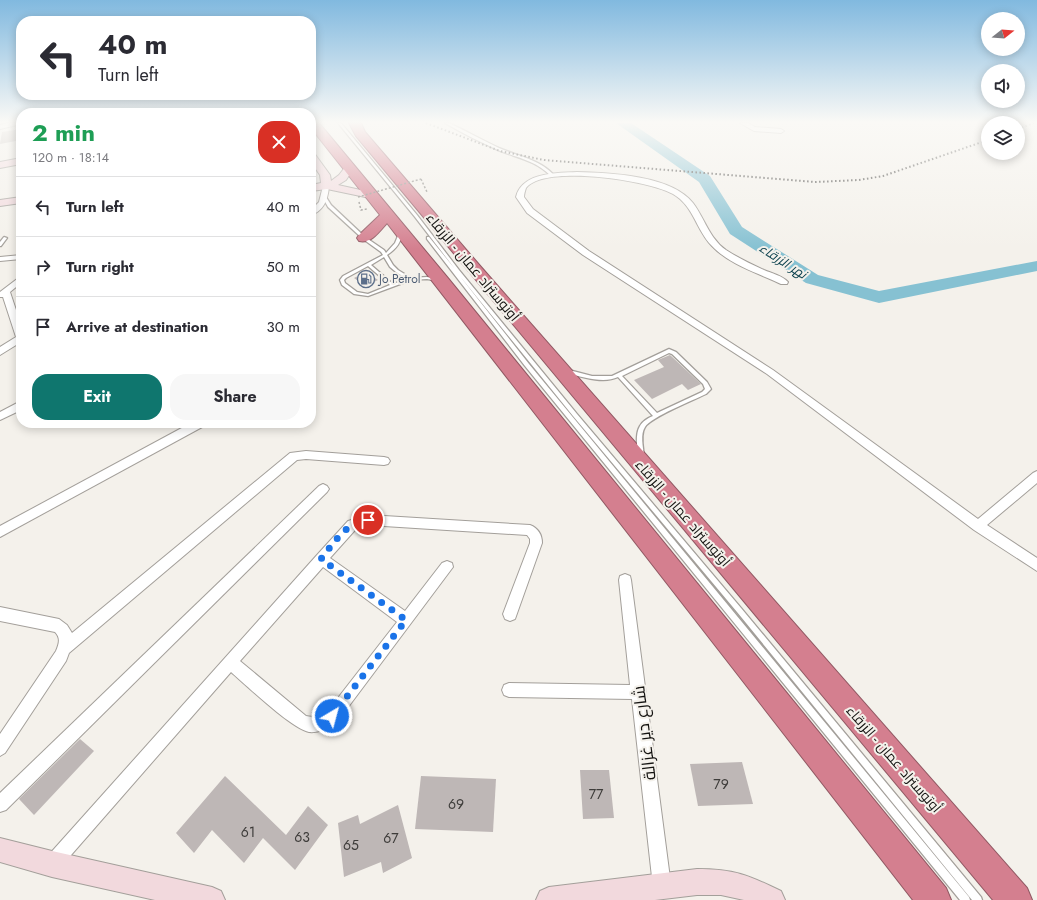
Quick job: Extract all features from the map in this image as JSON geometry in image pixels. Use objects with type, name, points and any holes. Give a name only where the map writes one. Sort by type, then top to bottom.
[{"type":"highway","points":[[347,165],[364,196],[394,224],[441,280],[934,900]]},
{"type":"highway","name":"أوتوستراد عمان - الزرقاء","points":[[387,165],[560,370],[1016,900]]},
{"type":"highway","points":[[364,238],[394,224]]},
{"type":"street","points":[[316,209],[322,205],[325,198],[327,184],[324,173],[318,165]]},
{"type":"street","points":[[316,187],[341,179],[348,172],[349,168]]},
{"type":"street","points":[[316,172],[327,184],[364,196]]},
{"type":"street","points":[[784,282],[722,251],[710,240],[690,204],[673,191],[649,182],[574,174],[552,175],[536,179],[527,184],[522,190],[520,197],[530,211],[586,253],[785,383],[978,526],[1037,565]]},
{"type":"street","points":[[0,203],[16,201]]},
{"type":"street","points":[[0,259],[16,257]]},
{"type":"street","points":[[16,283],[3,294],[16,326]]},
{"type":"street","points":[[0,352],[16,341]]},
{"type":"street","points":[[0,416],[16,408]]},
{"type":"street","points":[[0,532],[191,428]]},
{"type":"street","points":[[65,648],[294,456],[306,455],[384,462]]},
{"type":"street","points":[[978,526],[1037,476]]},
{"type":"street","points":[[0,804],[323,488]]},
{"type":"street","points":[[52,864],[348,528],[362,521],[530,530],[536,537],[536,543],[510,614]]},
{"type":"street","points":[[321,559],[406,620]]},
{"type":"street","points":[[230,662],[301,722],[305,724],[317,725],[332,716],[447,567]]},
{"type":"street","name":"شارع دير غزالة","points":[[625,580],[662,886]]},
{"type":"street","points":[[0,614],[59,626],[64,630],[67,638],[65,648],[56,664],[0,748]]},
{"type":"street","points":[[509,690],[639,692]]},
{"type":"street","points":[[0,850],[52,864],[212,900]]},
{"type":"street","points":[[549,900],[698,882],[721,882],[745,886],[772,900]]},
{"type":"lane","points":[[370,165],[412,216],[467,289],[647,512],[966,900]]},
{"type":"lane","points":[[374,165],[575,415],[739,610],[978,900]]},
{"type":"lane","points":[[542,165],[552,175]]},
{"type":"lane","points":[[325,198],[329,206],[364,238],[386,254],[391,266],[410,279]]},
{"type":"lane","points":[[394,224],[396,244],[386,254],[344,277],[342,280],[343,284],[356,293],[363,295],[372,294],[410,279],[427,278],[441,280]]},
{"type":"lane","points":[[0,246],[5,238]]},
{"type":"lane","points":[[368,264],[392,285]]},
{"type":"lane","points":[[560,370],[592,378],[609,379],[669,351],[674,353],[707,386],[708,389],[704,393],[646,421],[642,429],[641,463]]},
{"type":"lane","points":[[619,375],[656,416]]},
{"type":"path","points":[[364,196],[421,179],[427,193]]},
{"type":"building","name":"Jo Petrol","points":[[366,272],[378,280],[366,286],[354,278]]},
{"type":"building","points":[[670,355],[701,384],[688,390],[682,384],[652,399],[634,380],[664,367],[658,360]]},
{"type":"building","points":[[80,739],[94,751],[34,815],[19,799]]},
{"type":"building","points":[[742,762],[753,804],[698,806],[690,764]]},
{"type":"building","points":[[580,770],[609,770],[614,818],[583,819]]},
{"type":"building","points":[[225,776],[286,835],[308,806],[328,825],[295,870],[263,838],[244,863],[212,830],[194,853],[176,833]]},
{"type":"building","points":[[421,776],[496,779],[493,832],[415,829]]},
{"type":"building","points":[[398,805],[412,858],[383,873],[381,862],[344,877],[338,823],[358,815],[360,824]]},
{"type":"waterway","name":"نهر الزرقاء","points":[[684,165],[705,179],[736,230],[812,279],[879,297],[1037,266]]},
{"type":"railway","points":[[606,165],[815,182],[859,180],[883,176],[915,165]]},
{"type":"place","name":"Jo Petrol","points":[[366,279]]},
{"type":"route","points":[[332,716],[406,620],[321,559],[348,528],[357,522],[368,520]]}]
